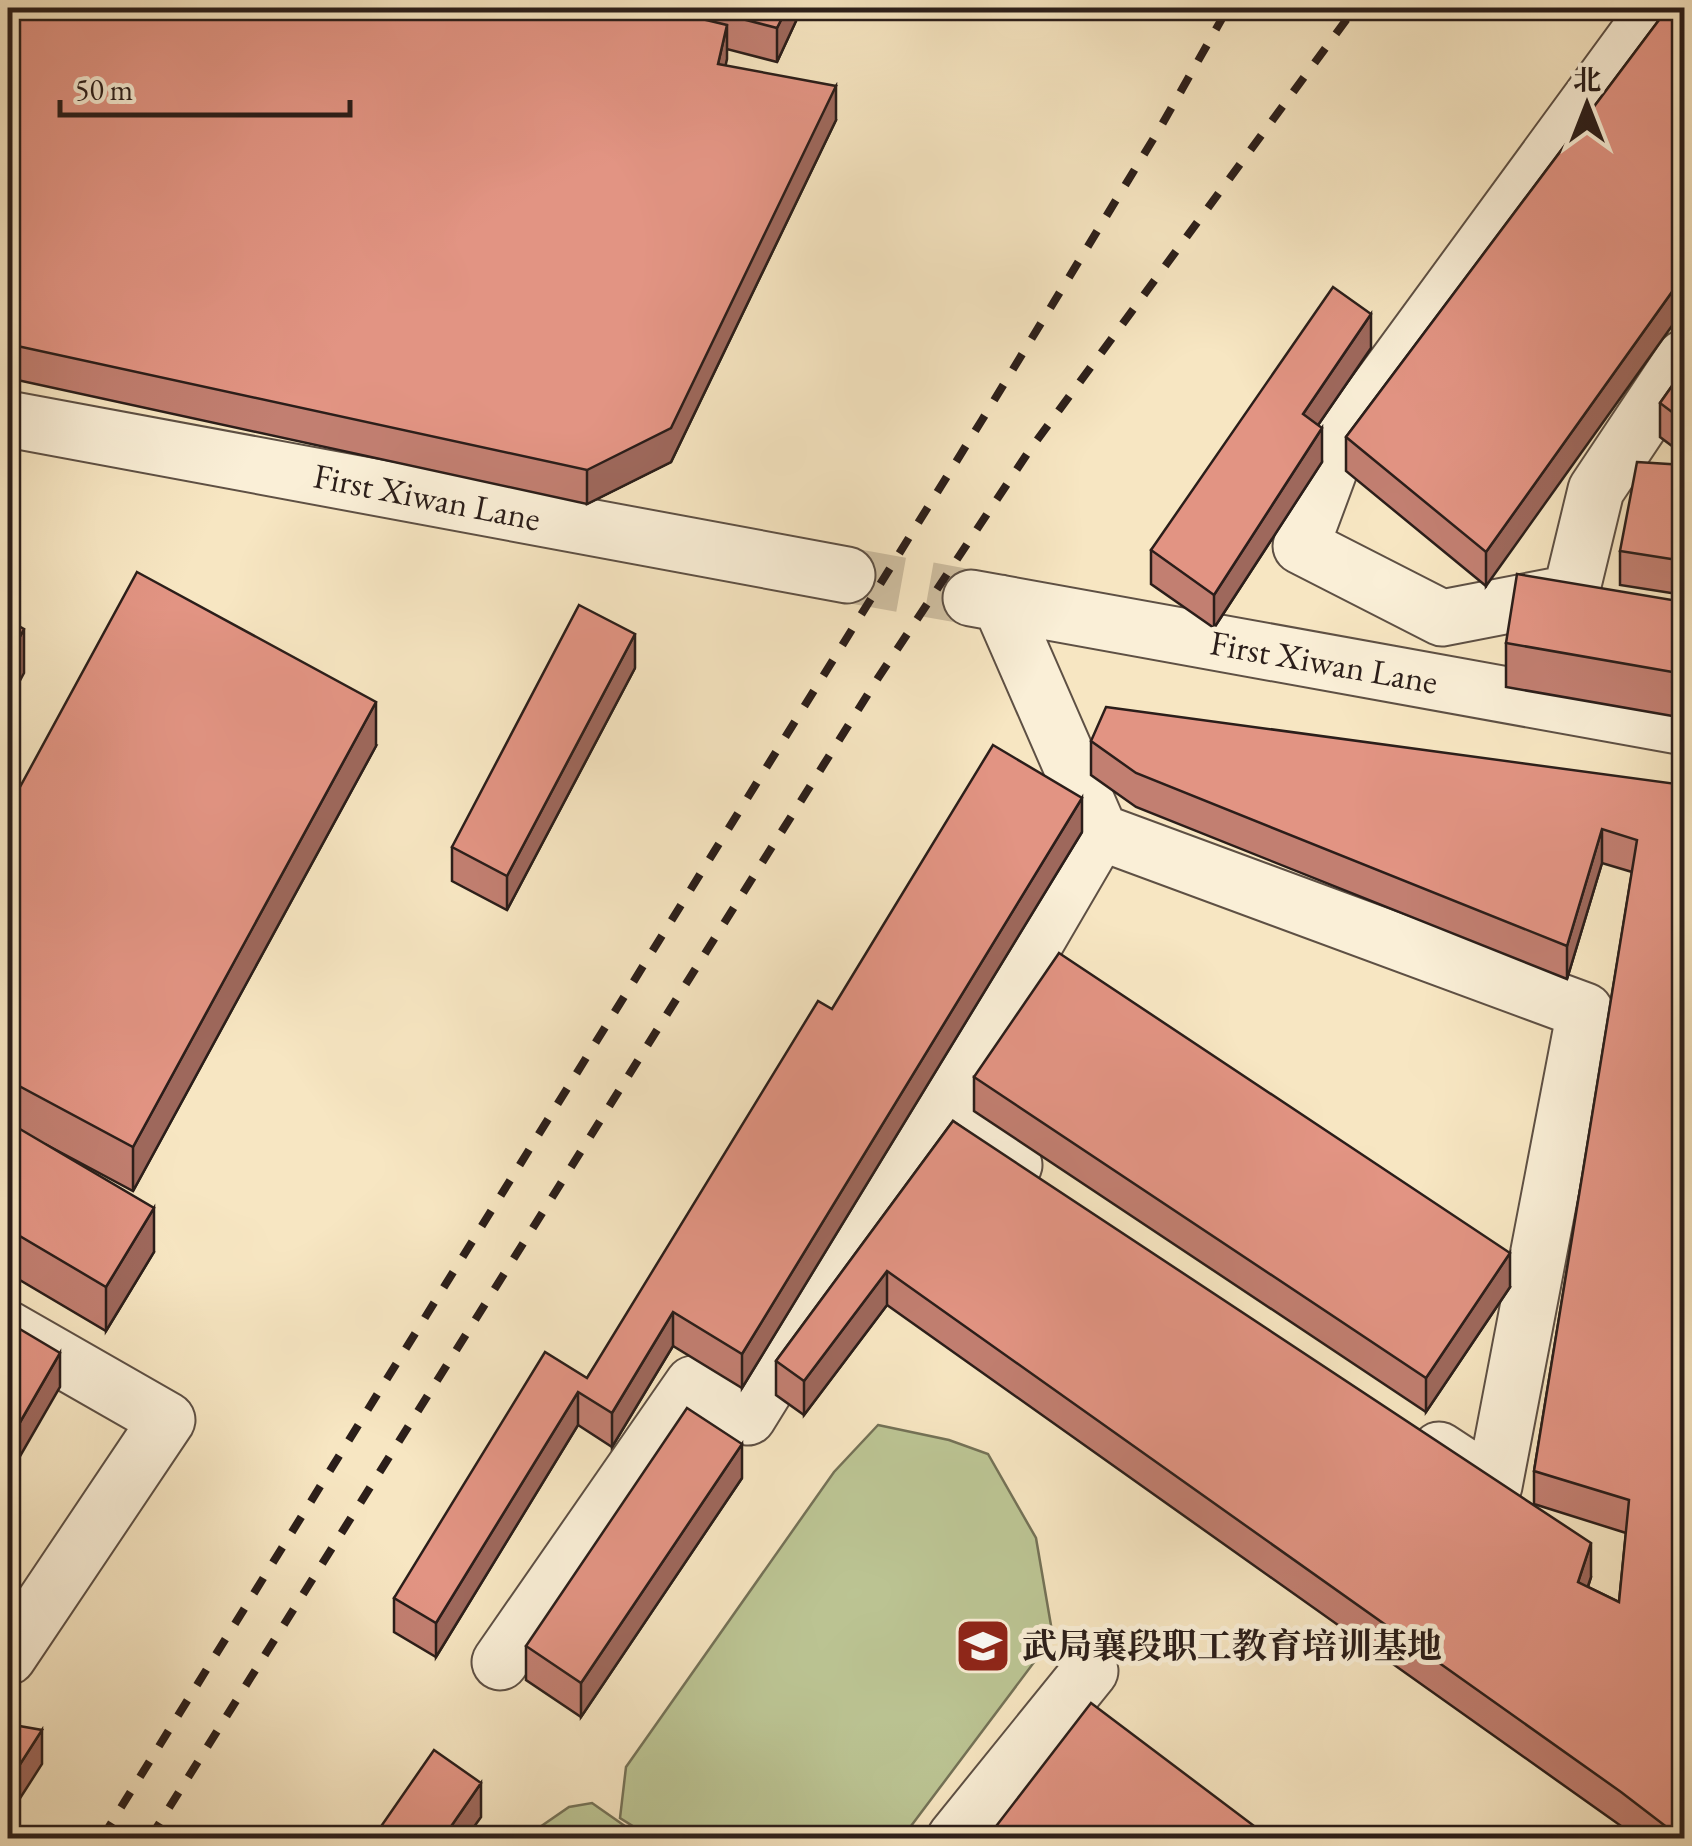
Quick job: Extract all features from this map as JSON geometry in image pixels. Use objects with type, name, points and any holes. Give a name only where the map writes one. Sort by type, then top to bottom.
[{"type":"street","points":[[1657,8],[1340,441],[1301,546],[1442,618],[1570,592],[1596,490],[1684,358]]},
{"type":"street","name":"First Xiwan Lane","points":[[8,420],[847,575]]},
{"type":"street","name":"First Xiwan Lane","points":[[1100,832],[982,600],[1684,727]]},
{"type":"street","points":[[500,1662],[693,1384],[748,1417],[936,1113],[1100,832],[1585,1011],[1494,1486],[1395,1420]]},
{"type":"street","points":[[936,1113],[1050,1190]]},
{"type":"street","points":[[8,1328],[167,1420],[8,1657]]},
{"type":"street","points":[[955,1838],[1090,1671]]},
{"type":"green space","points":[[878,1425],[949,1440],[988,1454],[1036,1538],[1053,1637],[902,1838],[652,1838],[620,1818],[626,1767],[834,1472]]},
{"type":"green space","points":[[592,1803],[642,1838],[524,1838],[569,1807]]},
{"type":"building","points":[[8,8],[656,8],[727,25],[718,64],[836,86],[671,428],[587,470],[8,344]]},
{"type":"building","points":[[700,8],[787,8],[777,28]]},
{"type":"building","points":[[1668,8],[1684,8],[1684,275],[1486,552],[1346,437]]},
{"type":"building","points":[[1333,287],[1371,314],[1303,414],[1322,428],[1214,595],[1151,550]]},
{"type":"building","points":[[1684,369],[1684,421],[1660,403]]},
{"type":"building","points":[[1637,462],[1684,465],[1684,561],[1620,551]]},
{"type":"building","points":[[137,572],[376,702],[133,1147],[8,1080],[8,809]]},
{"type":"building","points":[[1517,574],[1684,602],[1684,674],[1506,643]]},
{"type":"building","points":[[579,605],[635,634],[507,876],[452,847]]},
{"type":"building","points":[[8,620],[24,629],[8,659]]},
{"type":"building","points":[[1106,707],[1684,785],[1684,1838],[887,1271],[804,1381],[776,1361],[953,1121],[1591,1543],[1578,1582],[1619,1602],[1629,1500],[1534,1471],[1637,840],[1602,829],[1567,946],[1136,773],[1091,741]]},
{"type":"building","points":[[993,745],[1082,798],[742,1354],[673,1312],[612,1413],[578,1392],[436,1623],[394,1598],[545,1352],[587,1378],[818,1001],[832,1009]]},
{"type":"building","points":[[1059,953],[1510,1253],[1426,1378],[974,1077]]},
{"type":"building","points":[[8,1122],[154,1208],[106,1287],[8,1229]]},
{"type":"building","points":[[8,1322],[60,1353],[8,1443]]},
{"type":"building","points":[[687,1408],[742,1444],[581,1683],[526,1646]]},
{"type":"building","points":[[1091,1703],[1270,1838],[987,1838]]},
{"type":"building","points":[[8,1724],[42,1730],[8,1783]]},
{"type":"building","points":[[434,1750],[481,1783],[443,1838],[373,1838]]},
{"type":"tunnel","points":[[847,575],[964,596]]},
{"type":"railway","points":[[102,1838],[982,420],[1160,128],[1228,8]]},
{"type":"railway","points":[[150,1838],[878,678],[1029,451],[1355,8]]},
{"type":"place","name":"武局襄段职工教育培训基地","points":[[983,1646]]}]
